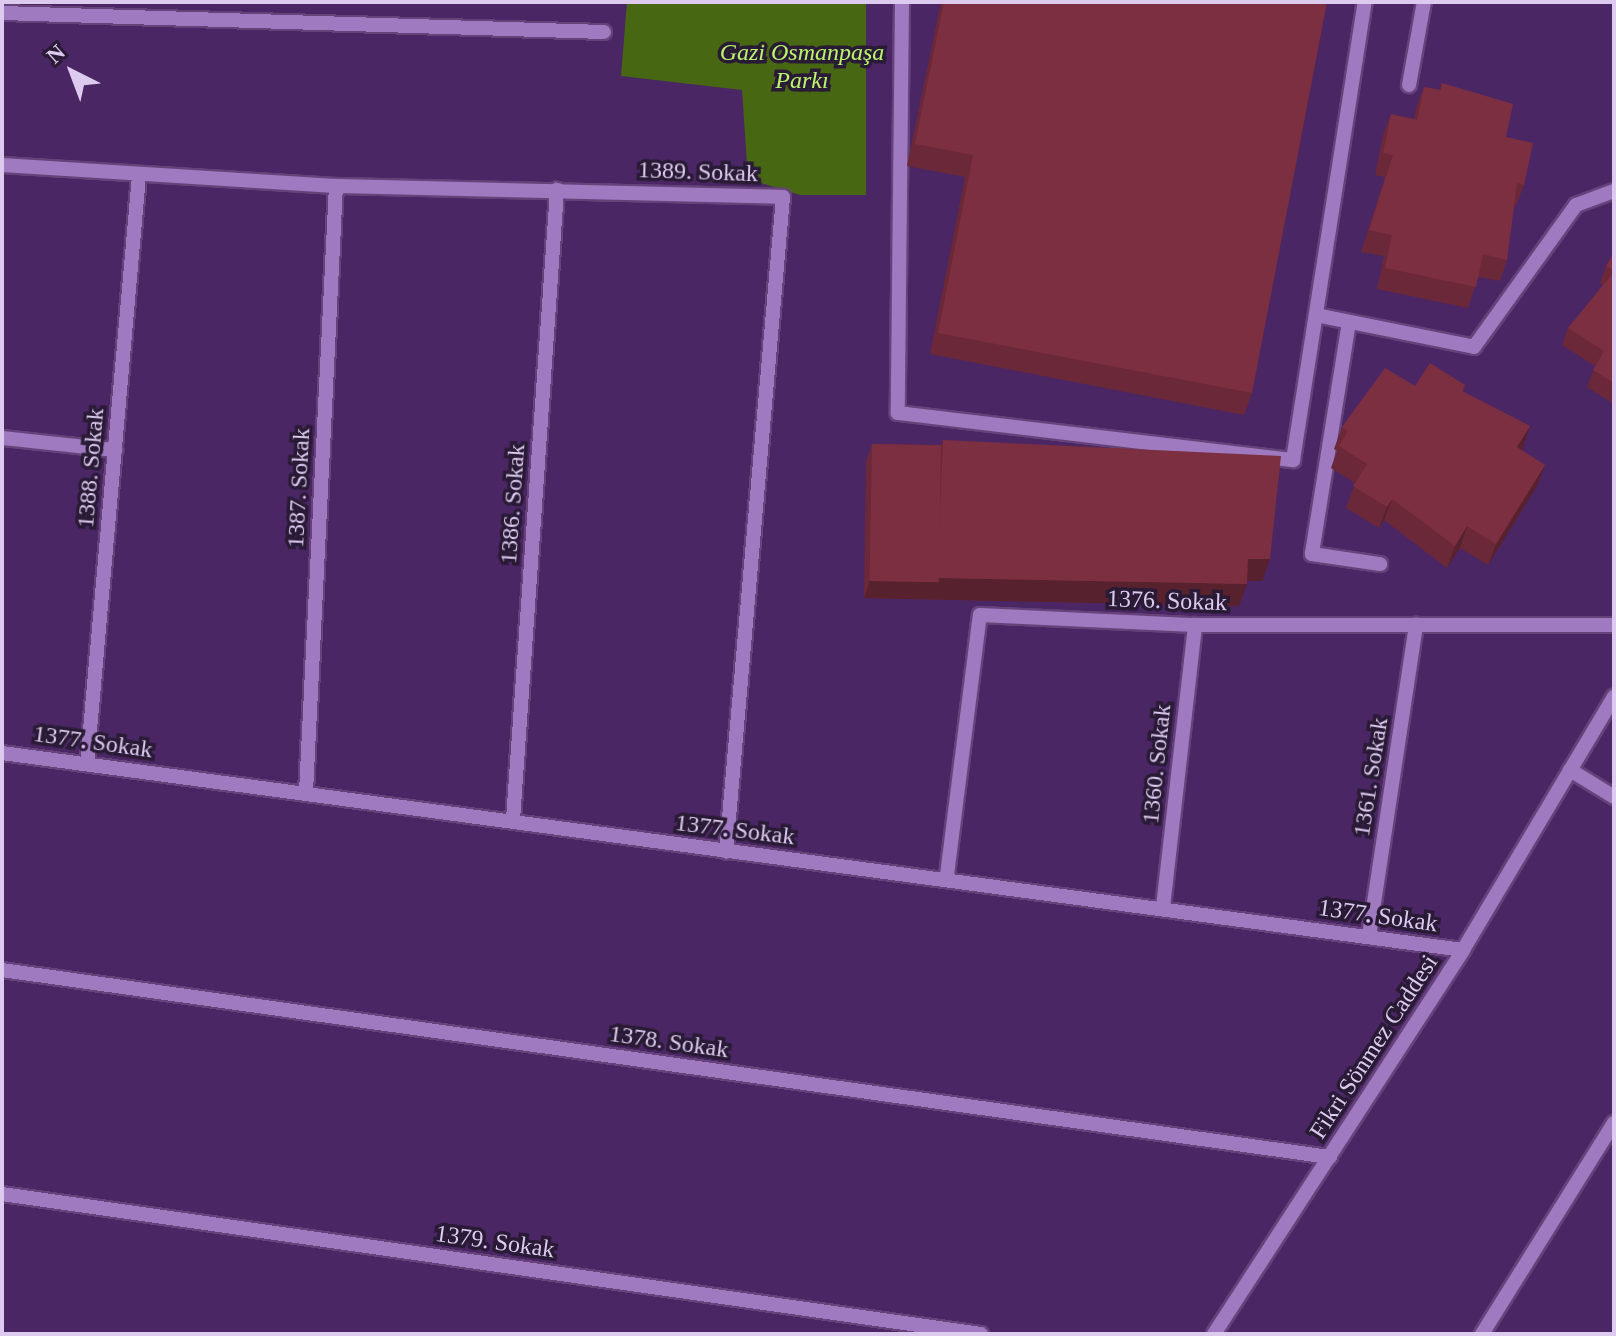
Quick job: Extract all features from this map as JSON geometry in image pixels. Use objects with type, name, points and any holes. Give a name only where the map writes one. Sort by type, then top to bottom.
[{"type":"street","points":[[902,2],[898,413],[1293,460],[1365,2]]},
{"type":"street","points":[[1409,85],[1424,2]]},
{"type":"street","points":[[2,13],[604,32]]},
{"type":"street","name":"1389. Sokak","points":[[2,165],[336,186],[783,197],[726,852]]},
{"type":"street","name":"1388. Sokak","points":[[87,764],[139,176]]},
{"type":"street","name":"1387. Sokak","points":[[306,792],[336,186]]},
{"type":"street","name":"1386. Sokak","points":[[513,820],[557,190]]},
{"type":"street","points":[[1316,315],[1474,347],[1576,205],[1614,191]]},
{"type":"street","points":[[1349,322],[1312,554],[1380,564]]},
{"type":"street","points":[[2,438],[115,450]]},
{"type":"street","name":"1376. Sokak","points":[[947,875],[980,615],[1195,625],[1614,625]]},
{"type":"street","name":"1360. Sokak","points":[[1163,907],[1195,625]]},
{"type":"street","name":"1361. Sokak","points":[[1369,936],[1416,625]]},
{"type":"street","name":"Fikri Sönmez Caddesi","points":[[1214,1334],[1463,950],[1614,697]]},
{"type":"street","name":"1377. Sokak","points":[[2,753],[513,820],[726,852],[947,875],[1463,950]]},
{"type":"street","points":[[1570,770],[1614,797]]},
{"type":"street","name":"1378. Sokak","points":[[2,970],[1330,1157]]},
{"type":"street","points":[[1482,1334],[1614,1123]]},
{"type":"street","name":"1379. Sokak","points":[[2,1194],[981,1334]]},
{"type":"green space","name":"Gazi Osmanpaşa Parkı","points":[[627,2],[866,2],[866,195],[800,195],[748,179],[742,90],[621,76]]},
{"type":"building","points":[[944,2],[1327,2],[1252,393],[938,333],[973,155],[915,144]]},
{"type":"building","points":[[1442,83],[1513,104],[1506,137],[1533,143],[1524,185],[1517,183],[1507,260],[1483,254],[1476,287],[1385,268],[1392,235],[1369,230],[1393,155],[1383,153],[1391,114],[1417,120],[1424,87],[1441,90]]},
{"type":"building","points":[[1614,253],[1614,271],[1606,266]]},
{"type":"building","points":[[1614,272],[1614,383],[1593,370],[1604,351],[1568,328]]},
{"type":"building","points":[[1430,363],[1465,385],[1462,391],[1530,426],[1517,447],[1545,465],[1496,544],[1467,526],[1455,546],[1392,499],[1387,507],[1353,486],[1367,464],[1339,446],[1348,431],[1342,427],[1385,368],[1415,386]]},
{"type":"building","points":[[943,440],[1281,456],[1270,559],[1248,559],[1247,584],[937,578]]},
{"type":"building","points":[[872,444],[941,445],[939,582],[870,581]]}]
